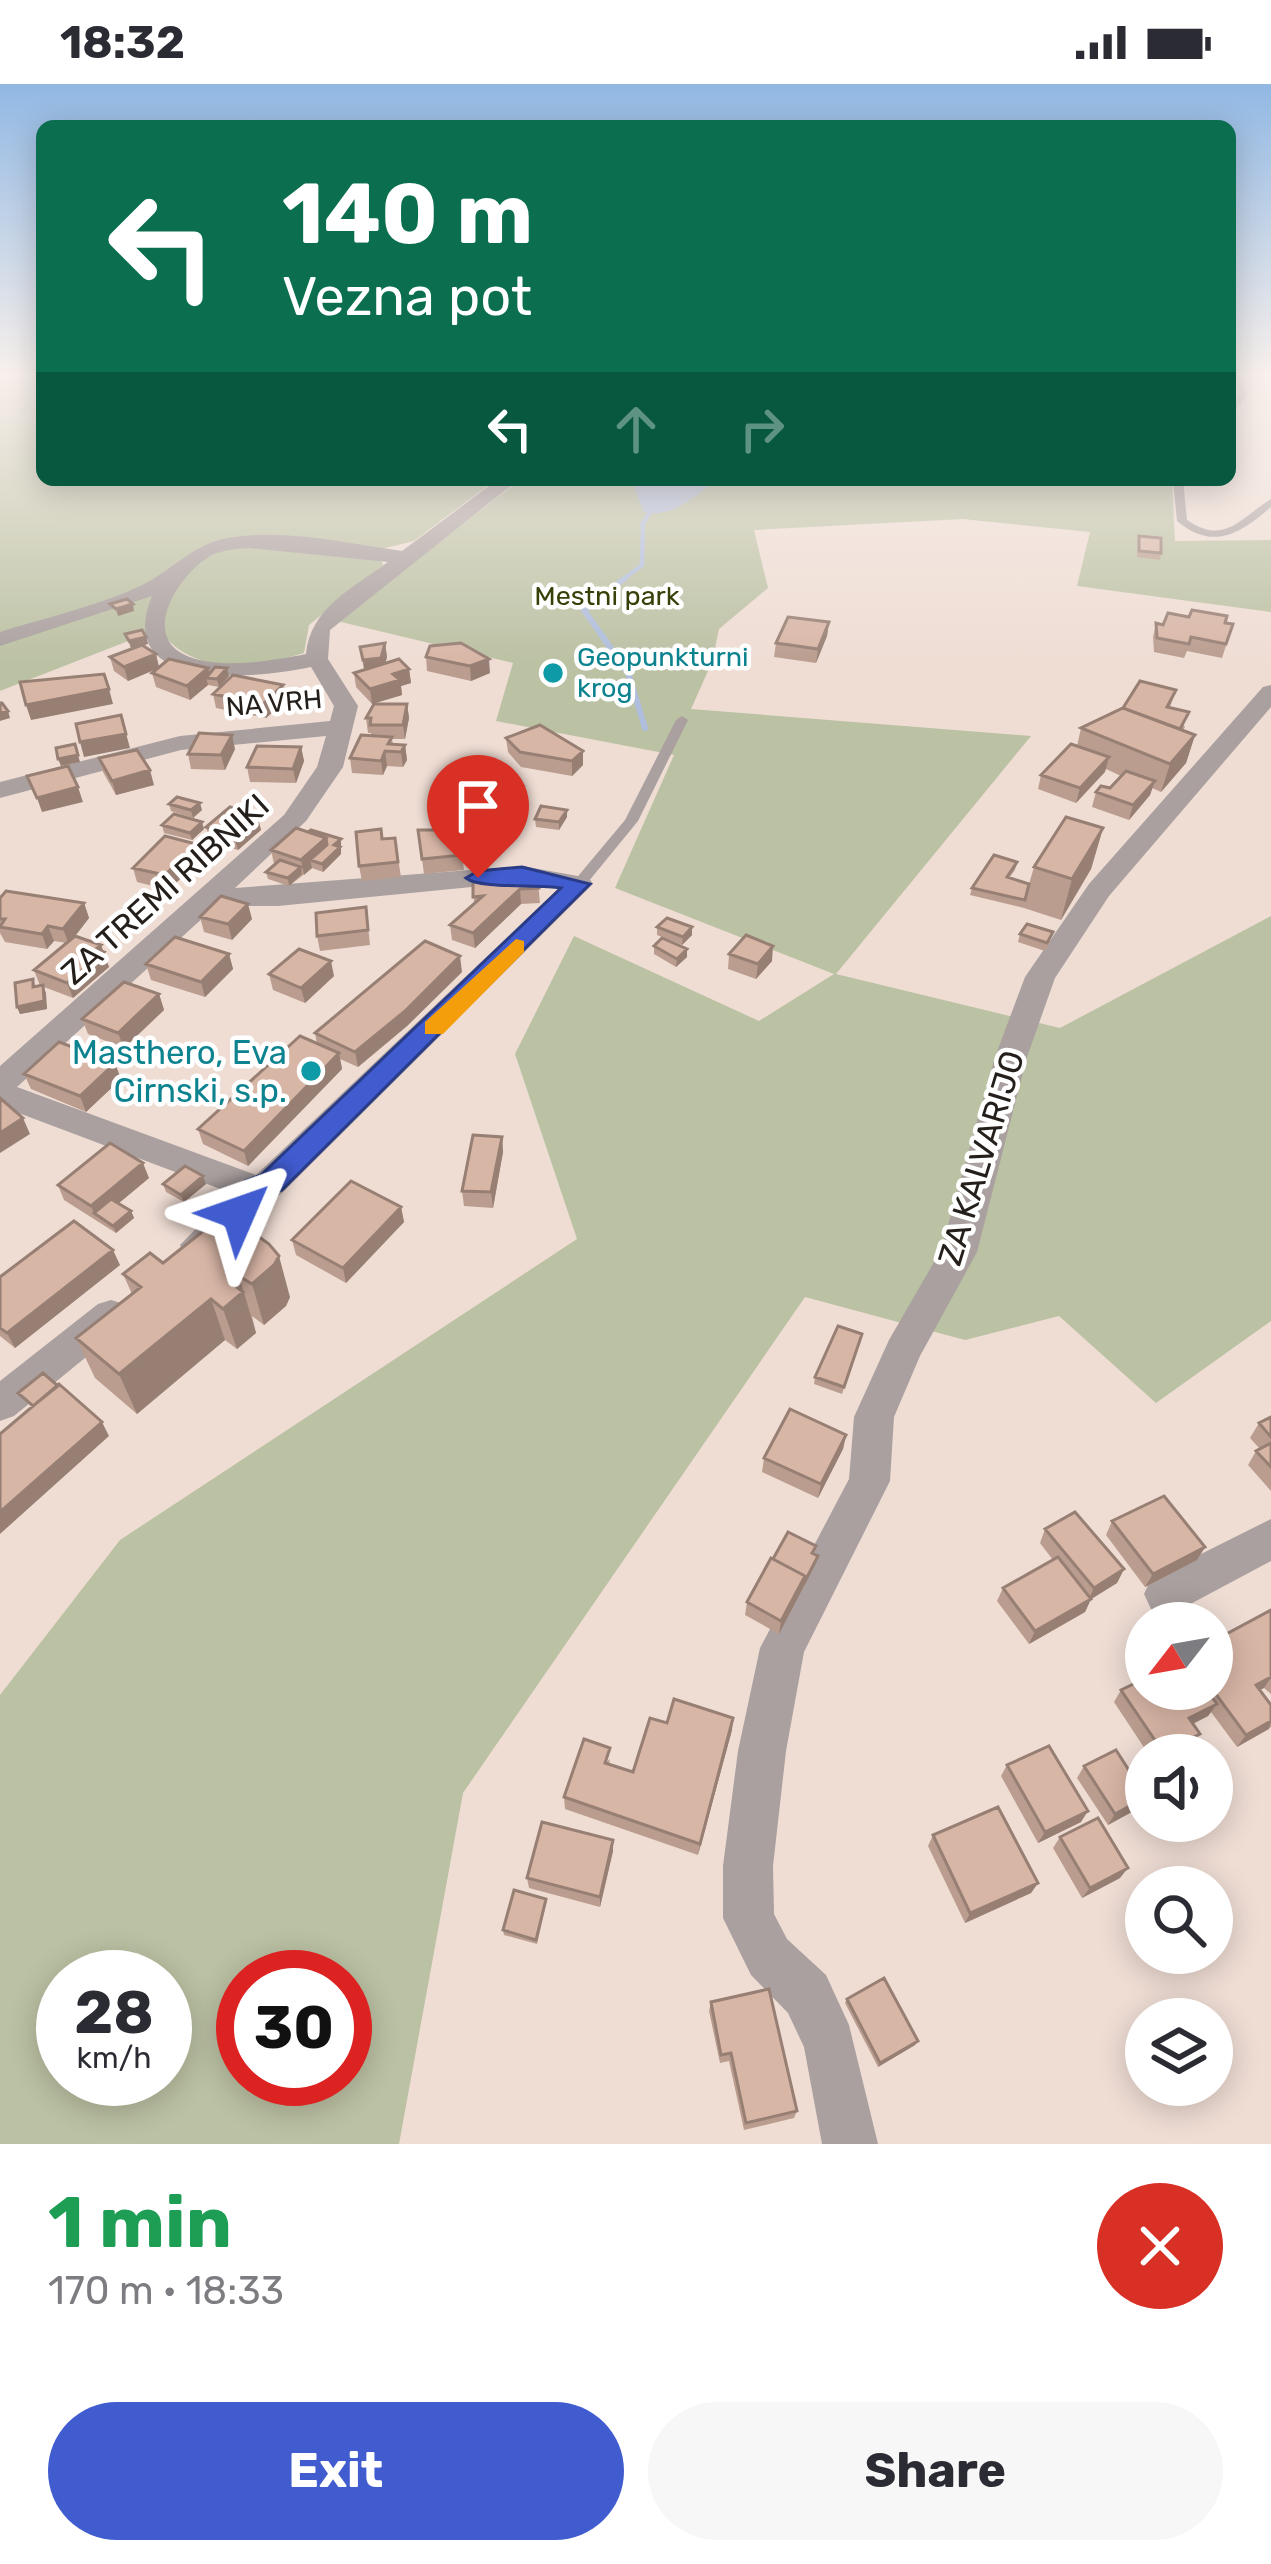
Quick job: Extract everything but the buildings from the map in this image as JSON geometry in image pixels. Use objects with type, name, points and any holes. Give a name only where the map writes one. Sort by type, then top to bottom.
[{"type":"street","points":[[344,727],[346,706],[316,659],[319,630],[328,617],[501,486]]},
{"type":"street","points":[[316,659],[223,670],[177,657],[158,639],[153,624],[166,581],[188,558],[241,542],[404,558]]},
{"type":"street","points":[[0,639],[166,581]]},
{"type":"street","name":"ZA KALVARIJO","points":[[850,2144],[830,2044],[807,1994],[769,1957],[749,1918],[748,1866],[762,1751],[782,1648],[869,1481],[874,1417],[903,1351],[959,1252],[1011,1057],[1040,977],[1099,890],[1271,692]]},
{"type":"street","name":"NA VRH","points":[[0,790],[180,743],[344,727]]},
{"type":"street","name":"ZA TREMI RIBNIKI","points":[[0,1088],[215,897],[313,799],[344,727]]},
{"type":"street","points":[[215,897],[278,897],[522,874],[579,884]]},
{"type":"street","points":[[165,1271],[239,1213],[255,1188],[272,1182],[365,1095],[579,884]]},
{"type":"street","points":[[0,1088],[255,1188]]},
{"type":"street","points":[[0,1404],[129,1301]]},
{"type":"street","points":[[1166,1594],[1271,1539]]},
{"type":"lane","points":[[1179,486],[1182,521],[1203,534],[1235,532],[1271,502]]},
{"type":"lane","points":[[579,884],[631,821],[682,720]]},
{"type":"green space","points":[[0,473],[36,473],[36,486],[487,486],[414,541],[377,550],[383,565],[309,625],[304,653],[245,665],[206,662],[173,644],[159,629],[0,691]]},
{"type":"green space","name":"Mestni park","points":[[512,486],[1172,486],[1175,541],[1271,540],[1271,612],[1077,586],[1090,532],[963,519],[754,530],[768,588],[719,629],[712,662],[691,709],[1031,736],[836,974],[1060,1028],[1271,916],[1271,1321],[1156,1403],[1059,1316],[965,1340],[805,1297],[463,1793],[399,2144],[0,2144],[0,1695],[120,1540],[577,1239],[515,1054],[574,936],[759,1021],[834,974],[615,888],[674,755],[496,721],[513,663],[337,621]]},
{"type":"water","points":[[634,486],[709,486],[663,512],[643,511]]},
{"type":"waterway","points":[[620,582],[642,565],[643,523],[649,514]]},
{"type":"waterway","points":[[624,579],[584,610],[628,673],[645,728]]},
{"type":"slow traffic","points":[[434,1028],[516,946]]},
{"type":"place","name":"Geopunkturni krog","points":[[553,673]]},
{"type":"place","name":"Masthero, Eva Cirnski, s.p.","points":[[311,1071]]},
{"type":"route","points":[[239,1213],[255,1188],[272,1182],[380,1081],[579,884],[522,874],[478,878]]}]
